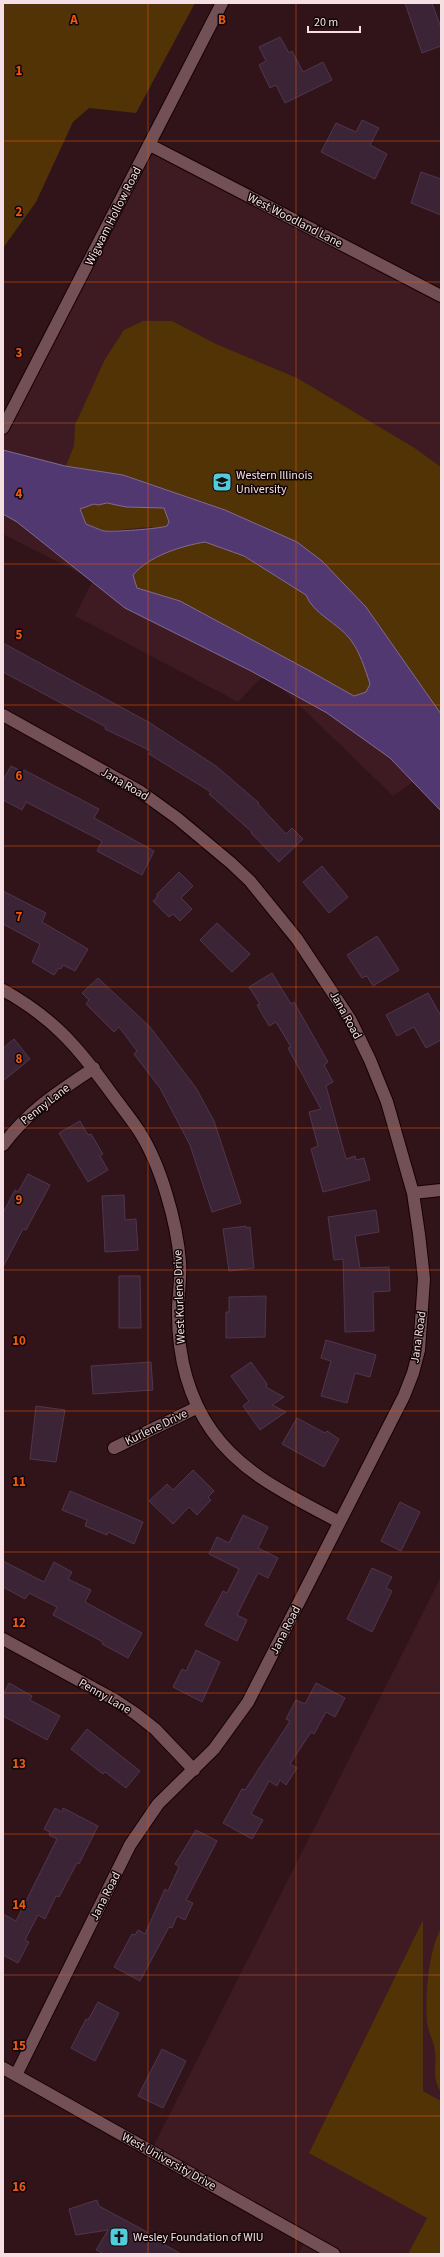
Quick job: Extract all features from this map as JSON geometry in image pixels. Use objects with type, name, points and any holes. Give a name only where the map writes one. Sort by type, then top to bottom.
[{"type":"street","name":"Wigwam Hollow Road","points":[[3,428],[222,3]]},
{"type":"street","name":"West Woodland Lane","points":[[150,145],[441,296]]},
{"type":"street","name":"Jana Road","points":[[3,715],[141,792],[177,818],[231,863],[250,881],[297,939],[350,1019],[370,1060],[387,1102],[413,1193],[424,1279],[419,1350],[404,1396],[248,1702],[219,1744],[158,1804],[133,1840],[16,2075]]},
{"type":"street","name":"West Kurlene Drive","points":[[3,990],[30,1004],[53,1023],[75,1045],[94,1068],[140,1132],[164,1187],[180,1260],[179,1342],[185,1373],[198,1407],[220,1441],[248,1469],[270,1485],[339,1522]]},
{"type":"street","name":"Penny Lane","points":[[3,1145],[33,1110],[94,1068]]},
{"type":"street","points":[[413,1193],[441,1190]]},
{"type":"street","name":"Kurlene Drive","points":[[114,1448],[198,1407]]},
{"type":"street","name":"Penny Lane","points":[[3,1639],[136,1714],[155,1729],[194,1770]]},
{"type":"street","name":"West University Drive","points":[[3,2068],[334,2254]]},
{"type":"shaded area","points":[[3,3],[195,3],[136,113],[89,108],[73,122],[36,202],[3,248]]},
{"type":"shaded area","name":"Western Illinois University","points":[[150,145],[441,295],[441,762],[393,796],[266,673],[238,702],[75,616],[93,580],[3,534],[3,431]]},
{"type":"shaded area","points":[[143,321],[172,321],[216,344],[297,378],[413,447],[441,467],[441,714],[438,709],[225,510],[123,475],[66,466],[74,446],[75,425],[105,359],[124,330]]},
{"type":"shaded area","points":[[3,450],[65,466],[123,475],[225,510],[297,542],[322,561],[366,607],[441,714],[441,811],[390,758],[327,713],[251,671],[125,608],[17,522],[3,514]],"holes":[[[107,503],[126,507],[164,508],[169,522],[167,526],[162,527],[116,531],[104,531],[86,524],[80,509],[94,504],[98,505]],[[205,542],[244,556],[306,595],[314,608],[345,633],[354,644],[370,684],[366,692],[354,696],[180,601],[137,588],[133,575],[148,562],[176,549]]]},
{"type":"shaded area","points":[[95,503],[164,508],[169,521],[167,526],[158,529],[151,527],[105,531],[86,524],[80,509]]},
{"type":"shaded area","points":[[205,542],[244,556],[306,595],[314,608],[345,633],[354,644],[371,684],[366,692],[354,696],[180,601],[137,588],[133,575],[148,562],[176,549]]},
{"type":"shaded area","points":[[441,1577],[441,2254],[298,2254],[306,2239],[151,2151]]},
{"type":"shaded area","points":[[423,1920],[423,2091],[441,2101],[441,2254],[408,2254],[427,2218],[309,2153]]},
{"type":"shaded area","points":[[441,1928],[441,2093],[435,2076],[435,2051],[427,2022],[426,2011],[430,1962]]},
{"type":"building","points":[[405,3],[432,3],[441,28],[441,46],[422,53]]},
{"type":"building","points":[[280,37],[289,53],[292,51],[303,72],[323,62],[332,80],[285,103],[276,85],[270,88],[259,65],[266,61],[259,47]]},
{"type":"building","points":[[362,120],[379,128],[370,145],[387,154],[375,179],[321,152],[336,123],[356,132]]},
{"type":"building","points":[[421,172],[441,179],[441,215],[411,203]]},
{"type":"building","points":[[3,643],[150,723],[216,766],[259,803],[258,804],[286,834],[292,828],[303,839],[279,862],[251,833],[252,832],[209,794],[211,792],[149,754],[151,751],[105,729],[106,727],[3,672]]},
{"type":"building","points":[[11,766],[23,772],[24,770],[99,809],[94,818],[154,851],[142,875],[97,851],[102,841],[26,802],[22,810],[3,800],[3,780]]},
{"type":"building","points":[[322,866],[348,897],[329,913],[303,882]]},
{"type":"building","points":[[179,872],[193,886],[181,898],[192,909],[180,921],[173,914],[169,917],[153,901],[157,898],[157,894]]},
{"type":"building","points":[[3,891],[46,913],[42,922],[88,949],[75,971],[63,965],[54,975],[32,962],[40,944],[3,924]]},
{"type":"building","points":[[217,923],[250,954],[232,972],[200,940]]},
{"type":"building","points":[[377,936],[399,970],[373,986],[367,976],[362,978],[347,955]]},
{"type":"building","points":[[272,973],[291,1004],[294,1002],[328,1062],[324,1065],[333,1082],[326,1086],[346,1159],[355,1156],[356,1160],[364,1158],[370,1180],[323,1192],[311,1149],[318,1146],[309,1112],[321,1109],[288,1048],[291,1047],[276,1022],[269,1026],[257,1005],[260,1004],[249,987]]},
{"type":"building","points":[[98,978],[150,1027],[196,1088],[214,1121],[241,1203],[212,1212],[190,1145],[160,1088],[134,1054],[137,1051],[119,1027],[114,1032],[86,1004],[89,1000],[82,993]]},
{"type":"building","points":[[428,993],[441,1016],[441,1040],[426,1048],[414,1027],[397,1036],[386,1015]]},
{"type":"building","points":[[14,1039],[30,1059],[3,1081],[3,1048]]},
{"type":"building","points":[[80,1121],[88,1135],[91,1134],[103,1154],[100,1156],[108,1170],[88,1182],[59,1133]]},
{"type":"building","points":[[28,1174],[50,1185],[26,1230],[23,1229],[3,1267],[3,1213],[15,1190],[18,1192]]},
{"type":"building","points":[[124,1195],[125,1220],[136,1219],[138,1250],[105,1252],[102,1196]]},
{"type":"building","points":[[376,1210],[379,1232],[355,1236],[360,1268],[389,1267],[390,1291],[373,1292],[374,1331],[345,1332],[343,1259],[334,1260],[328,1217]]},
{"type":"building","points":[[246,1226],[246,1228],[250,1227],[254,1268],[229,1271],[223,1229]]},
{"type":"building","points":[[119,1276],[140,1276],[141,1328],[119,1328]]},
{"type":"building","points":[[266,1296],[265,1337],[226,1338],[226,1312],[229,1312],[229,1297]]},
{"type":"building","points":[[326,1340],[376,1355],[370,1377],[355,1373],[347,1403],[321,1396],[331,1361],[321,1358]]},
{"type":"building","points":[[151,1362],[153,1390],[93,1394],[91,1366]]},
{"type":"building","points":[[251,1362],[267,1384],[266,1387],[284,1397],[272,1405],[286,1412],[260,1430],[243,1406],[249,1401],[231,1376]]},
{"type":"building","points":[[36,1406],[65,1410],[56,1462],[30,1459]]},
{"type":"building","points":[[297,1418],[325,1433],[327,1431],[339,1439],[324,1467],[282,1444]]},
{"type":"building","points":[[193,1470],[214,1491],[208,1497],[211,1500],[197,1515],[189,1507],[173,1524],[149,1501],[167,1484],[173,1490]]},
{"type":"building","points":[[70,1491],[143,1522],[134,1544],[108,1532],[107,1535],[85,1526],[87,1520],[62,1510]]},
{"type":"building","points":[[400,1502],[420,1512],[401,1551],[381,1541]]},
{"type":"building","points":[[243,1515],[268,1527],[258,1548],[278,1558],[268,1578],[258,1573],[237,1615],[247,1620],[237,1641],[205,1625],[223,1591],[227,1593],[239,1569],[209,1554],[217,1537],[229,1543]]},
{"type":"building","points":[[3,1561],[44,1582],[54,1562],[72,1572],[68,1579],[91,1590],[85,1602],[142,1633],[128,1658],[102,1644],[103,1642],[53,1615],[57,1607],[29,1593],[25,1599],[3,1587]]},
{"type":"building","points":[[372,1568],[392,1577],[386,1588],[392,1591],[372,1632],[347,1619]]},
{"type":"building","points":[[196,1650],[220,1662],[202,1702],[173,1687],[182,1669],[186,1671]]},
{"type":"building","points":[[9,1683],[32,1696],[30,1700],[60,1716],[47,1740],[3,1716],[3,1695]]},
{"type":"building","points":[[316,1683],[345,1698],[335,1717],[326,1712],[314,1734],[311,1732],[290,1764],[297,1768],[286,1785],[280,1780],[277,1786],[269,1781],[251,1814],[263,1820],[252,1839],[223,1823],[242,1789],[245,1790],[290,1721],[286,1719],[296,1700],[305,1704]]},
{"type":"building","points":[[87,1729],[140,1771],[126,1788],[105,1772],[103,1774],[71,1749]]},
{"type":"building","points":[[55,1808],[62,1812],[63,1808],[98,1826],[79,1864],[77,1863],[59,1897],[56,1896],[45,1919],[38,1915],[25,1940],[29,1942],[18,1963],[3,1955],[3,1914],[16,1921],[57,1839],[49,1835],[50,1832],[44,1829]]},
{"type":"building","points":[[196,1830],[217,1841],[186,1900],[193,1903],[185,1920],[177,1916],[172,1928],[169,1927],[140,1981],[114,1967],[132,1934],[135,1935],[138,1930],[145,1934],[165,1889],[168,1891],[179,1867],[175,1864]]},
{"type":"building","points":[[98,2002],[119,2013],[95,2061],[71,2048],[86,2019],[88,2020]]},
{"type":"building","points":[[162,2049],[186,2061],[163,2108],[138,2096]]},
{"type":"building","points":[[97,2200],[99,2206],[147,2232],[146,2234],[181,2254],[104,2254],[96,2250],[108,2230],[76,2235],[69,2209]]},
{"type":"place","name":"Western Illinois University","points":[[222,482]]},
{"type":"place","name":"Wesley Foundation of WIU","points":[[119,2237]]}]
